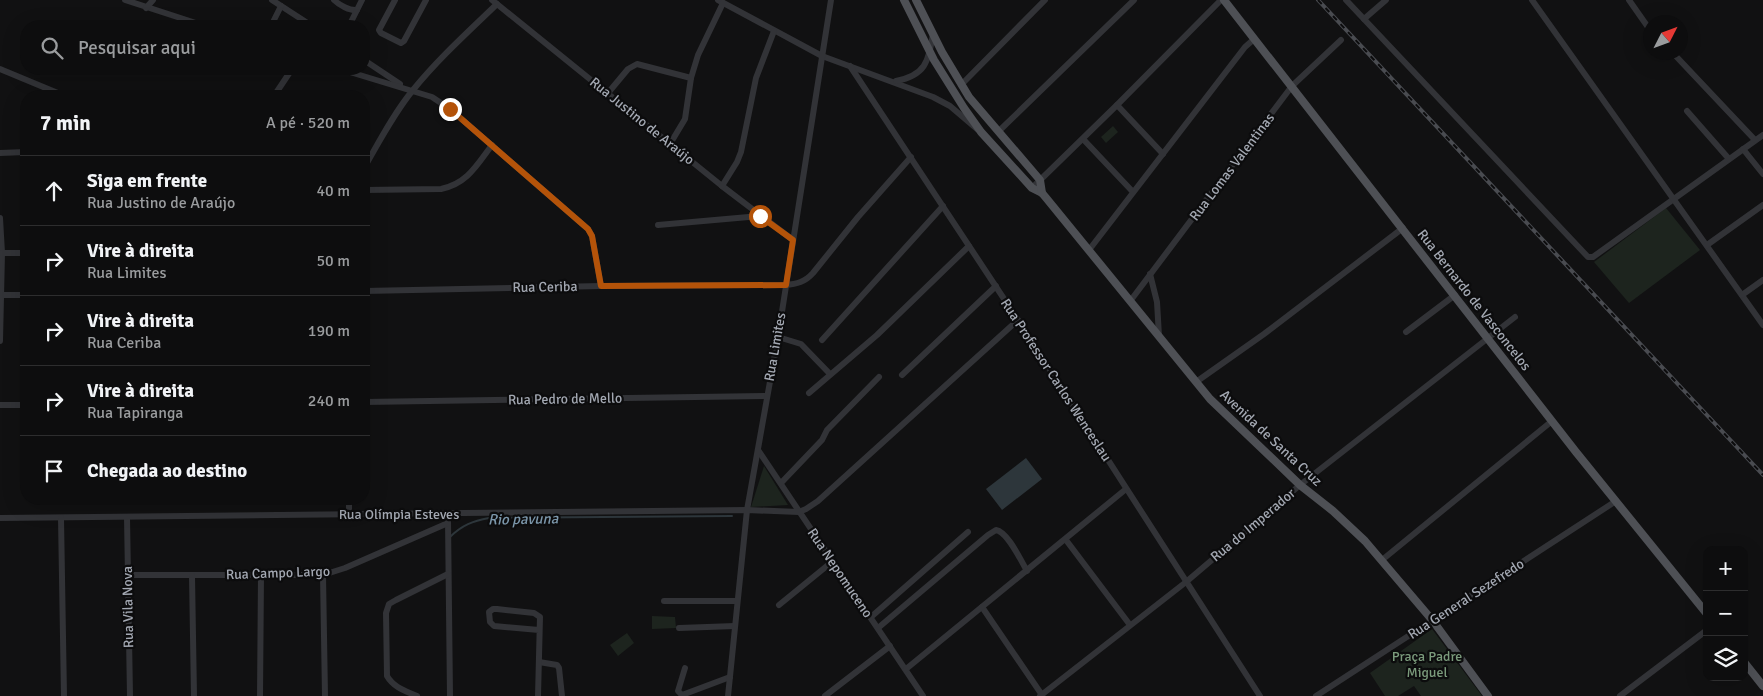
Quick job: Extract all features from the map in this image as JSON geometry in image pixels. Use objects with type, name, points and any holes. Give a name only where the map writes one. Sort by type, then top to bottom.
[{"type":"main road","name":"Avenida de Santa Cruz","points":[[904,0],[929,52],[981,132],[1032,188],[1042,193],[1210,399],[1300,485],[1357,533],[1382,560],[1433,621],[1488,696]]},
{"type":"main road","points":[[916,0],[961,85],[979,110],[1040,180],[1042,193]]},
{"type":"main road","name":"Rua Bernardo de Vasconcelos","points":[[1222,0],[1401,225],[1552,421],[1703,609]]},
{"type":"main road","points":[[1748,667],[1763,686]]},
{"type":"street","points":[[125,0],[185,20]]},
{"type":"street","points":[[146,8],[153,0]]},
{"type":"street","points":[[272,0],[303,20]]},
{"type":"street","points":[[334,0],[352,10],[357,10]]},
{"type":"street","points":[[352,20],[362,0]]},
{"type":"street","points":[[396,0],[379,30],[381,33],[401,43],[404,41],[426,0]]},
{"type":"street","name":"Rua Limites","points":[[728,696],[747,510],[778,337],[831,0]]},
{"type":"street","points":[[961,85],[1045,0]]},
{"type":"street","points":[[999,131],[1134,0]]},
{"type":"street","points":[[1032,188],[1222,0]]},
{"type":"street","points":[[1346,0],[1586,256],[1593,256],[1763,135]]},
{"type":"street","points":[[1364,19],[1386,0]]},
{"type":"street","points":[[1532,0],[1763,325]]},
{"type":"street","points":[[1629,0],[1643,20]]},
{"type":"street","points":[[670,144],[688,108],[691,78],[720,1],[822,56],[943,102],[981,132]]},
{"type":"street","points":[[370,158],[410,90],[494,2]]},
{"type":"street","name":"Rua Justino de Araújo","points":[[494,2],[722,186],[793,240]]},
{"type":"street","points":[[274,20],[281,6]]},
{"type":"street","points":[[722,186],[741,152],[756,78],[774,31]]},
{"type":"street","points":[[894,82],[915,76],[921,70],[926,62],[933,34]]},
{"type":"street","points":[[1089,250],[1245,47],[1253,40]]},
{"type":"street","name":"Rua Lomas Valentinas","points":[[1131,300],[1292,86],[1341,40]]},
{"type":"street","points":[[1680,60],[1755,140]]},
{"type":"street","points":[[370,64],[410,90]]},
{"type":"street","points":[[608,93],[628,69],[637,64],[691,78]]},
{"type":"street","name":"Rua Professor Carlos Wenceslau","points":[[850,66],[996,286],[1260,696]]},
{"type":"street","points":[[0,70],[50,90]]},
{"type":"street","points":[[278,90],[288,75]]},
{"type":"street","points":[[360,75],[439,100],[588,229],[592,236],[601,286]]},
{"type":"street","points":[[867,91],[866,84],[868,79],[876,75]]},
{"type":"street","points":[[1118,105],[1163,154]]},
{"type":"street","points":[[1688,112],[1729,159]]},
{"type":"street","points":[[1083,139],[1133,192]]},
{"type":"street","points":[[370,190],[440,189],[450,187],[468,176],[492,145]]},
{"type":"street","points":[[1743,149],[1763,174]]},
{"type":"street","points":[[0,152],[20,152]]},
{"type":"street","name":"Rua Ceriba","points":[[370,291],[601,286],[786,285],[800,283],[807,280],[858,217],[911,157]]},
{"type":"street","points":[[1707,245],[1763,205]]},
{"type":"street","points":[[822,340],[943,206]]},
{"type":"street","points":[[658,225],[760,216]]},
{"type":"street","points":[[0,218],[2,253],[0,342]]},
{"type":"street","points":[[1196,382],[1264,334],[1401,225]]},
{"type":"street","points":[[809,392],[877,335],[969,246]]},
{"type":"street","points":[[2,253],[20,252]]},
{"type":"street","points":[[1150,274],[1157,302],[1160,336]]},
{"type":"street","points":[[1742,295],[1763,280]]},
{"type":"street","points":[[902,375],[996,286]]},
{"type":"street","points":[[1,295],[20,295]]},
{"type":"street","points":[[1406,332],[1454,295]]},
{"type":"street","name":"Rua do Imperador","points":[[1041,695],[1186,582],[1300,485],[1515,317]]},
{"type":"street","points":[[798,512],[812,506],[1018,320]]},
{"type":"street","points":[[778,337],[801,344],[830,374]]},
{"type":"street","points":[[781,483],[878,377]]},
{"type":"street","name":"Rua Pedro de Mello","points":[[370,402],[767,396]]},
{"type":"street","points":[[0,405],[20,405]]},
{"type":"street","points":[[1382,560],[1552,421]]},
{"type":"street","name":"Rua Nepomuceno","points":[[758,450],[923,696]]},
{"type":"street","points":[[906,669],[1126,490]]},
{"type":"street","name":"Rua General Sezefredo","points":[[1316,696],[1616,501]]},
{"type":"street","points":[[349,505],[349,515]]},
{"type":"street","name":"Rua Olímpia Esteves","points":[[0,518],[747,510],[798,512]]},
{"type":"street","points":[[448,514],[450,696]]},
{"type":"street","name":"Rua Vila Nova","points":[[127,517],[130,696]]},
{"type":"street","points":[[60,518],[64,696]]},
{"type":"street","name":"Rua Campo Largo","points":[[127,575],[323,574],[345,568],[448,523]]},
{"type":"street","points":[[878,628],[996,530],[1002,532],[1012,545],[1027,571]]},
{"type":"street","points":[[869,615],[968,532]]},
{"type":"street","points":[[1066,540],[1130,626]]},
{"type":"street","points":[[779,605],[833,561]]},
{"type":"street","points":[[323,574],[325,696]]},
{"type":"street","points":[[417,696],[398,688],[390,682],[387,676],[386,613],[389,604],[448,574]]},
{"type":"street","points":[[260,696],[261,575]]},
{"type":"street","points":[[192,576],[194,696]]},
{"type":"street","points":[[664,602],[737,602]]},
{"type":"street","points":[[982,607],[1041,695]]},
{"type":"street","points":[[538,696],[540,616],[538,614],[497,608],[489,612],[490,622],[494,626],[539,630]]},
{"type":"street","points":[[679,628],[735,626]]},
{"type":"street","points":[[1620,696],[1703,633]]},
{"type":"street","points":[[825,696],[890,646]]},
{"type":"street","points":[[540,662],[557,665],[559,668],[562,696]]},
{"type":"street","points":[[685,668],[678,691],[682,695],[730,677]]},
{"type":"green space","points":[[1113,126],[1118,132],[1106,143],[1101,137]]},
{"type":"green space","points":[[1666,208],[1700,250],[1629,303],[1594,262]]},
{"type":"green space","points":[[764,466],[788,505],[751,507]]},
{"type":"green space","points":[[652,616],[675,617],[676,628],[652,629]]},
{"type":"green space","name":"Praça Padre Miguel","points":[[1432,629],[1482,696],[1421,696],[1414,686],[1398,696],[1385,696],[1370,673]]},
{"type":"green space","points":[[627,633],[634,643],[618,656],[610,645]]},
{"type":"shaded area","points":[[1026,458],[1042,479],[1002,510],[986,489]]},
{"type":"waterway","name":"Rio pavuna","points":[[450,537],[468,524],[489,518],[732,516]]},
{"type":"railway","points":[[1318,0],[1763,475]]},
{"type":"route","points":[[450,109],[583,223],[592,236],[601,286],[786,285],[793,240],[760,216]]}]
